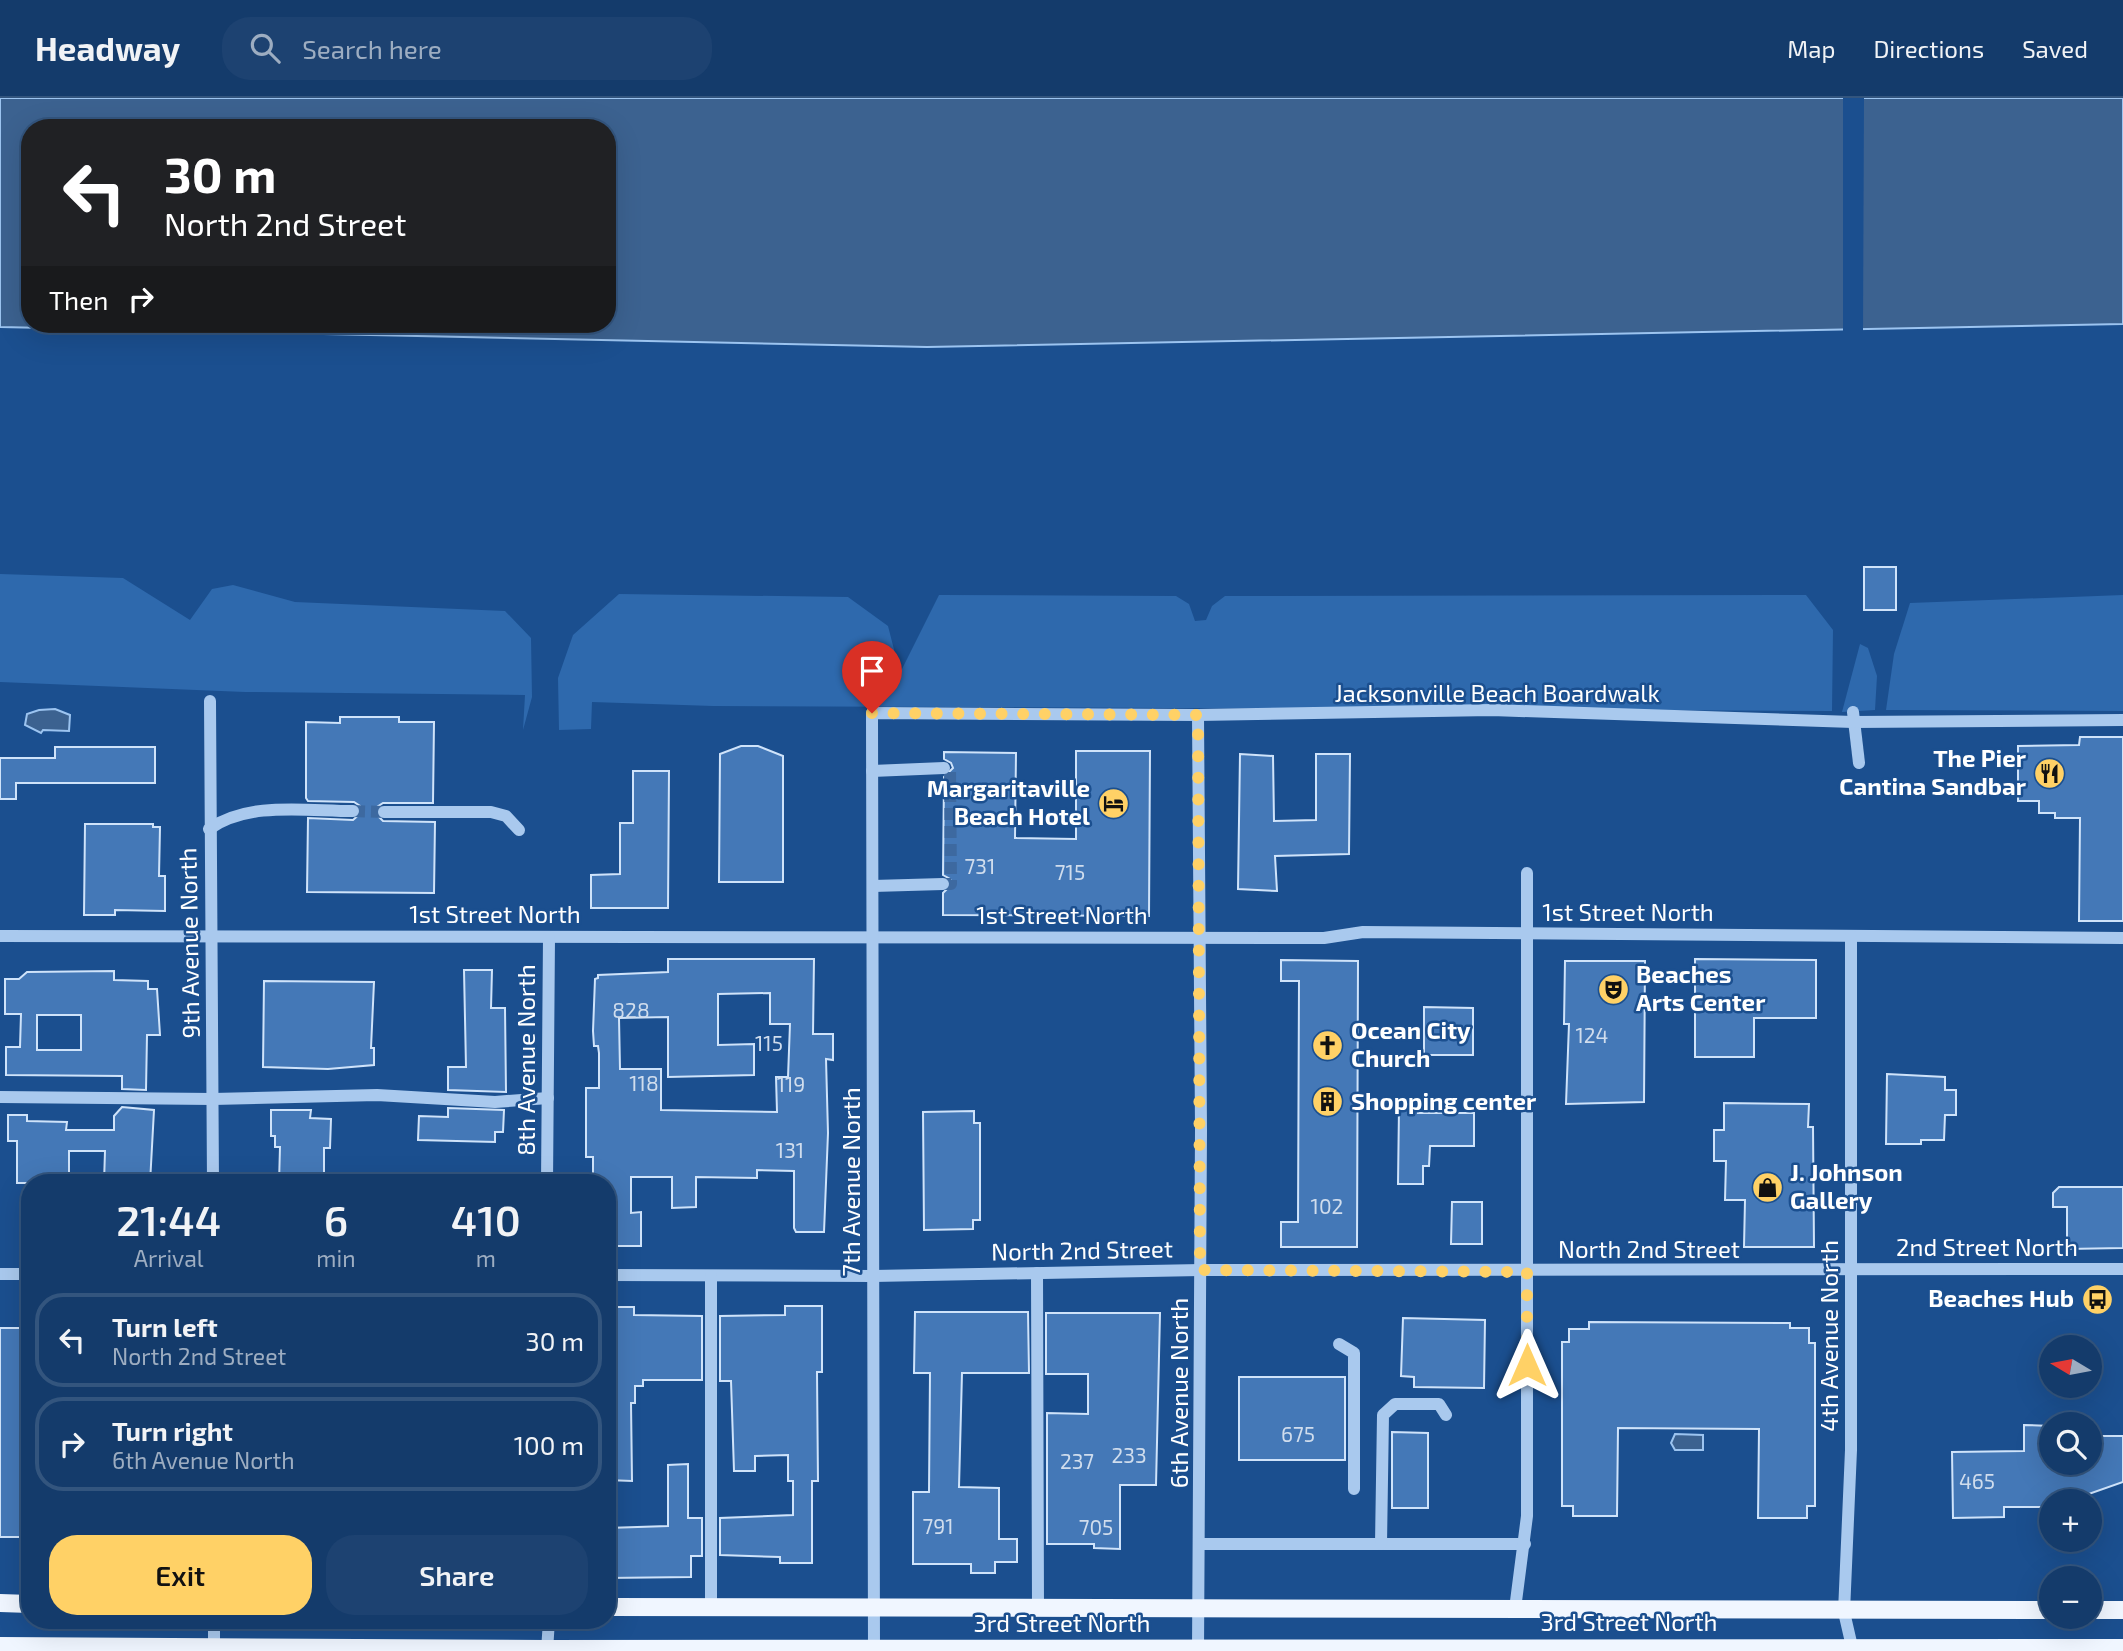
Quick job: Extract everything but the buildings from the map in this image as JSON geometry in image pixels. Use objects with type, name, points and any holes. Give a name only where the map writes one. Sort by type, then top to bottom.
[{"type":"main road","points":[[0,1603],[21,1604]]},
{"type":"main road","name":"3rd Street North","points":[[616,1607],[1844,1612],[2039,1610]]},
{"type":"main road","points":[[2102,1610],[2123,1610]]},
{"type":"main road","name":"3rd Street North","points":[[0,1646],[547,1650],[2123,1648]]},
{"type":"street","name":"9th Avenue North","points":[[209,701],[209,936],[214,965],[213,1174]]},
{"type":"street","name":"Jacksonville Beach Boardwalk","points":[[872,713],[1198,715],[1492,710],[2123,720]]},
{"type":"street","name":"7th Avenue North","points":[[872,713],[874,1649]]},
{"type":"street","name":"6th Avenue North","points":[[1198,715],[1201,938],[1198,1650]]},
{"type":"street","points":[[1853,717],[1859,764]]},
{"type":"street","points":[[872,771],[944,768]]},
{"type":"street","points":[[209,829],[226,817],[248,811],[353,811]]},
{"type":"street","points":[[384,812],[491,812],[506,816],[519,830]]},
{"type":"street","points":[[1515,1609],[1525,1544],[1527,873]]},
{"type":"street","points":[[873,886],[943,884]]},
{"type":"street","name":"1st Street North","points":[[0,936],[1324,938],[1363,932],[1691,932],[2123,938]]},
{"type":"street","name":"4th Avenue North","points":[[1852,936],[1852,1450],[1844,1612],[1853,1650]]},
{"type":"street","name":"8th Avenue North","points":[[547,1174],[549,937]]},
{"type":"street","points":[[0,1097],[213,1099],[377,1095],[495,1102],[548,1098]]},
{"type":"street","name":"2nd Street North","points":[[1851,1270],[2123,1269]]},
{"type":"street","name":"North 2nd Street","points":[[616,1275],[873,1276],[1200,1270],[1851,1270]]},
{"type":"street","points":[[1037,1273],[1038,1609]]},
{"type":"street","points":[[0,1274],[21,1274]]},
{"type":"street","points":[[711,1276],[711,1607]]},
{"type":"street","points":[[1339,1344],[1354,1353],[1354,1489]]},
{"type":"street","points":[[1381,1544],[1383,1415],[1395,1404],[1439,1404],[1446,1415]]},
{"type":"street","points":[[1200,1544],[1525,1544]]},
{"type":"street","points":[[214,1629],[215,1649]]},
{"type":"street","points":[[547,1650],[548,1629]]},
{"type":"shaded area","points":[[0,98],[2123,98],[2123,324],[927,347],[278,333],[616,333],[616,119],[21,119],[21,327],[0,327]]},
{"type":"shaded area","points":[[0,574],[123,578],[190,620],[212,589],[233,585],[295,602],[505,611],[531,638],[532,697],[523,730],[525,695],[245,692],[0,682]]},
{"type":"shaded area","points":[[619,594],[848,597],[888,626],[900,673],[939,595],[1176,596],[1189,604],[1195,621],[1206,620],[1212,606],[1225,596],[1806,595],[1833,630],[1832,711],[713,706],[592,702],[591,729],[559,730],[558,678],[573,635]]},
{"type":"shaded area","points":[[2123,595],[2123,711],[1886,710],[1894,654],[1910,603]]},
{"type":"shaded area","points":[[1860,644],[1868,648],[1877,676],[1875,710],[1842,712]]},
{"type":"shaded area","points":[[55,709],[70,715],[69,731],[43,730],[41,733],[25,725],[27,714]]},
{"type":"shaded area","points":[[1675,1434],[1703,1435],[1703,1450],[1675,1450],[1671,1443]]},
{"type":"pier","points":[[1843,98],[1864,98],[1863,333],[1843,333]]},
{"type":"tunnel","points":[[943,884],[951,884],[950,768],[944,768]]},
{"type":"tunnel","points":[[353,811],[384,812]]},
{"type":"place","name":"The Pier Cantina Sandbar","points":[[2049,773]]},
{"type":"place","name":"Margaritaville Beach Hotel","points":[[1113,803]]},
{"type":"place","name":"Beaches Arts Center","points":[[1613,989]]},
{"type":"place","name":"Ocean City Church","points":[[1328,1045]]},
{"type":"place","name":"Shopping center","points":[[1328,1102]]},
{"type":"place","name":"J. Johnson Gallery","points":[[1767,1187]]},
{"type":"place","name":"Beaches Hub","points":[[2097,1299]]},
{"type":"route","points":[[872,713],[1198,715],[1201,938],[1200,1270],[1527,1272],[1527,1365]]}]
